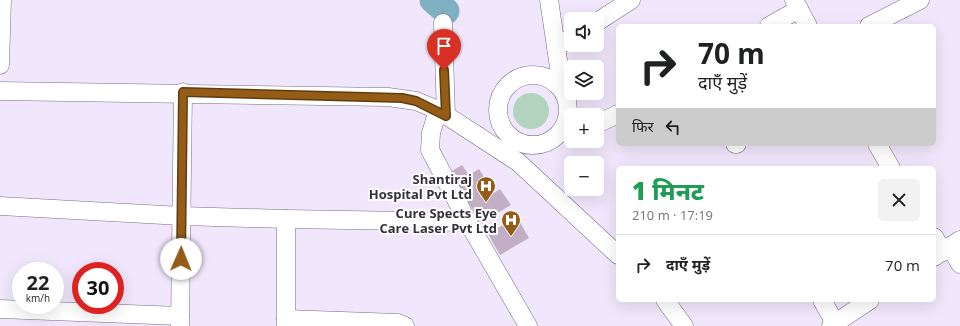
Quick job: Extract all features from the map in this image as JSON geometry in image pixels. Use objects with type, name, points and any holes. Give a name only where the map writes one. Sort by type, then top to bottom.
[{"type":"street","points":[[0,65],[2,0]]},
{"type":"street","points":[[549,0],[564,43],[559,86]]},
{"type":"street","points":[[604,17],[631,0]]},
{"type":"street","points":[[873,24],[920,0]]},
{"type":"street","points":[[772,24],[796,5],[807,24]]},
{"type":"street","points":[[443,23],[442,113],[431,133],[430,150],[468,222],[528,326]]},
{"type":"street","points":[[564,128],[558,135],[546,143],[534,146],[522,144],[512,139],[503,130],[498,120],[497,108],[500,96],[506,86],[515,78],[526,75],[538,75],[550,79],[559,86],[568,103],[568,108]]},
{"type":"street","points":[[0,91],[183,92],[388,97],[416,101],[442,113],[518,162],[616,253]]},
{"type":"street","points":[[0,309],[180,321],[183,92]]},
{"type":"street","points":[[604,121],[616,115]]},
{"type":"street","points":[[518,162],[522,144]]},
{"type":"street","points":[[878,146],[884,166]]},
{"type":"street","points":[[0,206],[286,220],[468,222]]},
{"type":"street","points":[[286,220],[286,322],[398,323],[405,326]]},
{"type":"street","points":[[944,246],[960,264]]},
{"type":"street","points":[[666,302],[684,326]]},
{"type":"street","points":[[823,302],[837,324],[867,302]]},
{"type":"green space","points":[[528,93],[534,93],[544,98],[549,111],[544,124],[534,129],[528,129],[518,124],[513,114],[513,108],[518,98]]},
{"type":"building","points":[[462,165],[469,175],[479,169],[494,193],[500,189],[511,205],[481,223],[450,172]]},
{"type":"building","points":[[517,217],[529,238],[500,255],[488,234]]},
{"type":"waterway","points":[[433,0],[446,11]]},
{"type":"place","name":"Shantiraj Hospital Pvt Ltd","points":[[486,203]]},
{"type":"place","name":"Cure Spects Eye Care Laser Pvt Ltd","points":[[511,237]]},
{"type":"route","points":[[181,259],[183,92],[402,98],[416,101],[438,110],[446,116],[444,70]]}]
